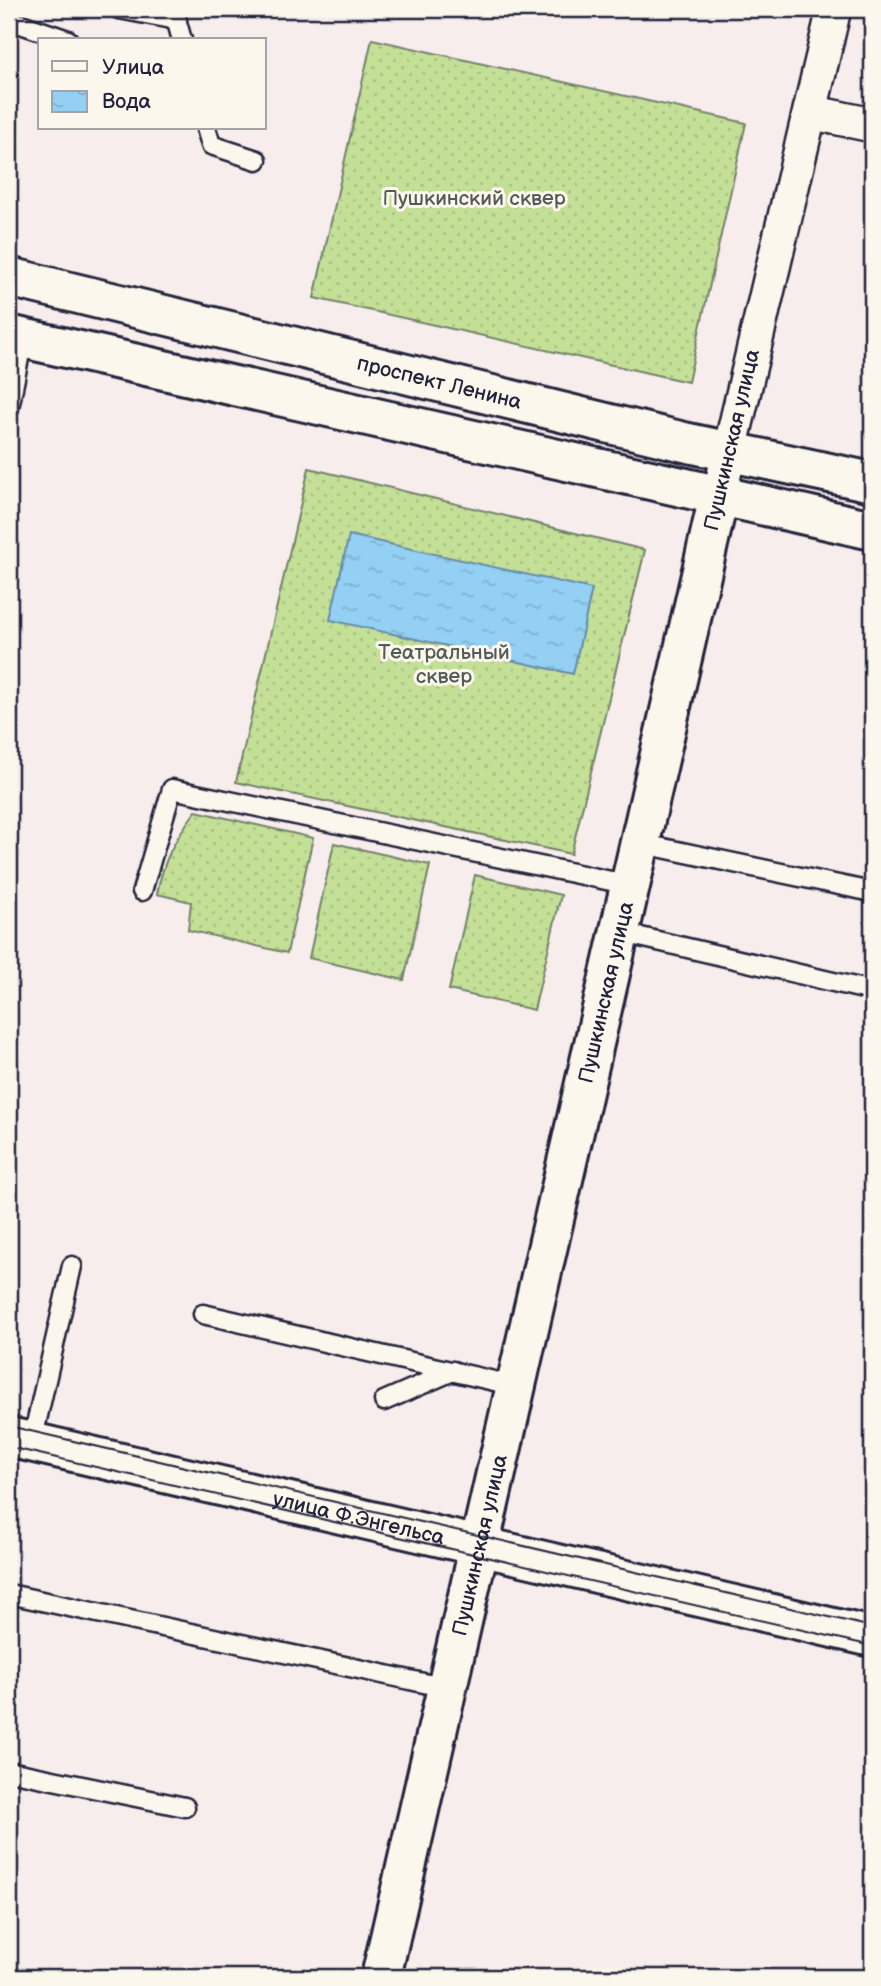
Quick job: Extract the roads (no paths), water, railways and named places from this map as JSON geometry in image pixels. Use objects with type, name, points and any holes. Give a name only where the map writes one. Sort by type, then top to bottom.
[{"type":"street","name":"Пушкинская улица","points":[[381,1977],[729,452],[834,9]]},
{"type":"street","points":[[810,112],[872,125]]},
{"type":"street","name":"проспект Ленина","points":[[9,277],[729,452],[872,482]]},
{"type":"street","points":[[16,337],[872,530]]},
{"type":"street","name":"улица Ф.Энгельса","points":[[20,1439],[872,1637]]},
{"type":"lane","points":[[119,9],[175,15],[181,38]]},
{"type":"lane","points":[[9,20],[62,38]]},
{"type":"lane","points":[[207,130],[211,145],[257,160]]},
{"type":"lane","points":[[9,408],[16,337]]},
{"type":"lane","points":[[142,891],[172,789],[630,885]]},
{"type":"lane","points":[[639,843],[872,892]]},
{"type":"lane","points":[[619,932],[872,992]]},
{"type":"lane","points":[[20,1439],[72,1266]]},
{"type":"lane","points":[[203,1314],[516,1386]]},
{"type":"lane","points":[[384,1401],[453,1371]]},
{"type":"lane","points":[[9,1594],[447,1688]]},
{"type":"lane","points":[[9,1770],[185,1807]]},
{"type":"water","points":[[349,535],[592,589],[573,674],[330,620]]},
{"type":"tram line","points":[[9,1426],[872,1627]]},
{"type":"tram line","points":[[9,1447],[872,1646]]},
{"type":"park label","name":"Пушкинский сквер","points":[[474,198]]},
{"type":"park label","name":"Театральный сквер","points":[[444,664]]}]
